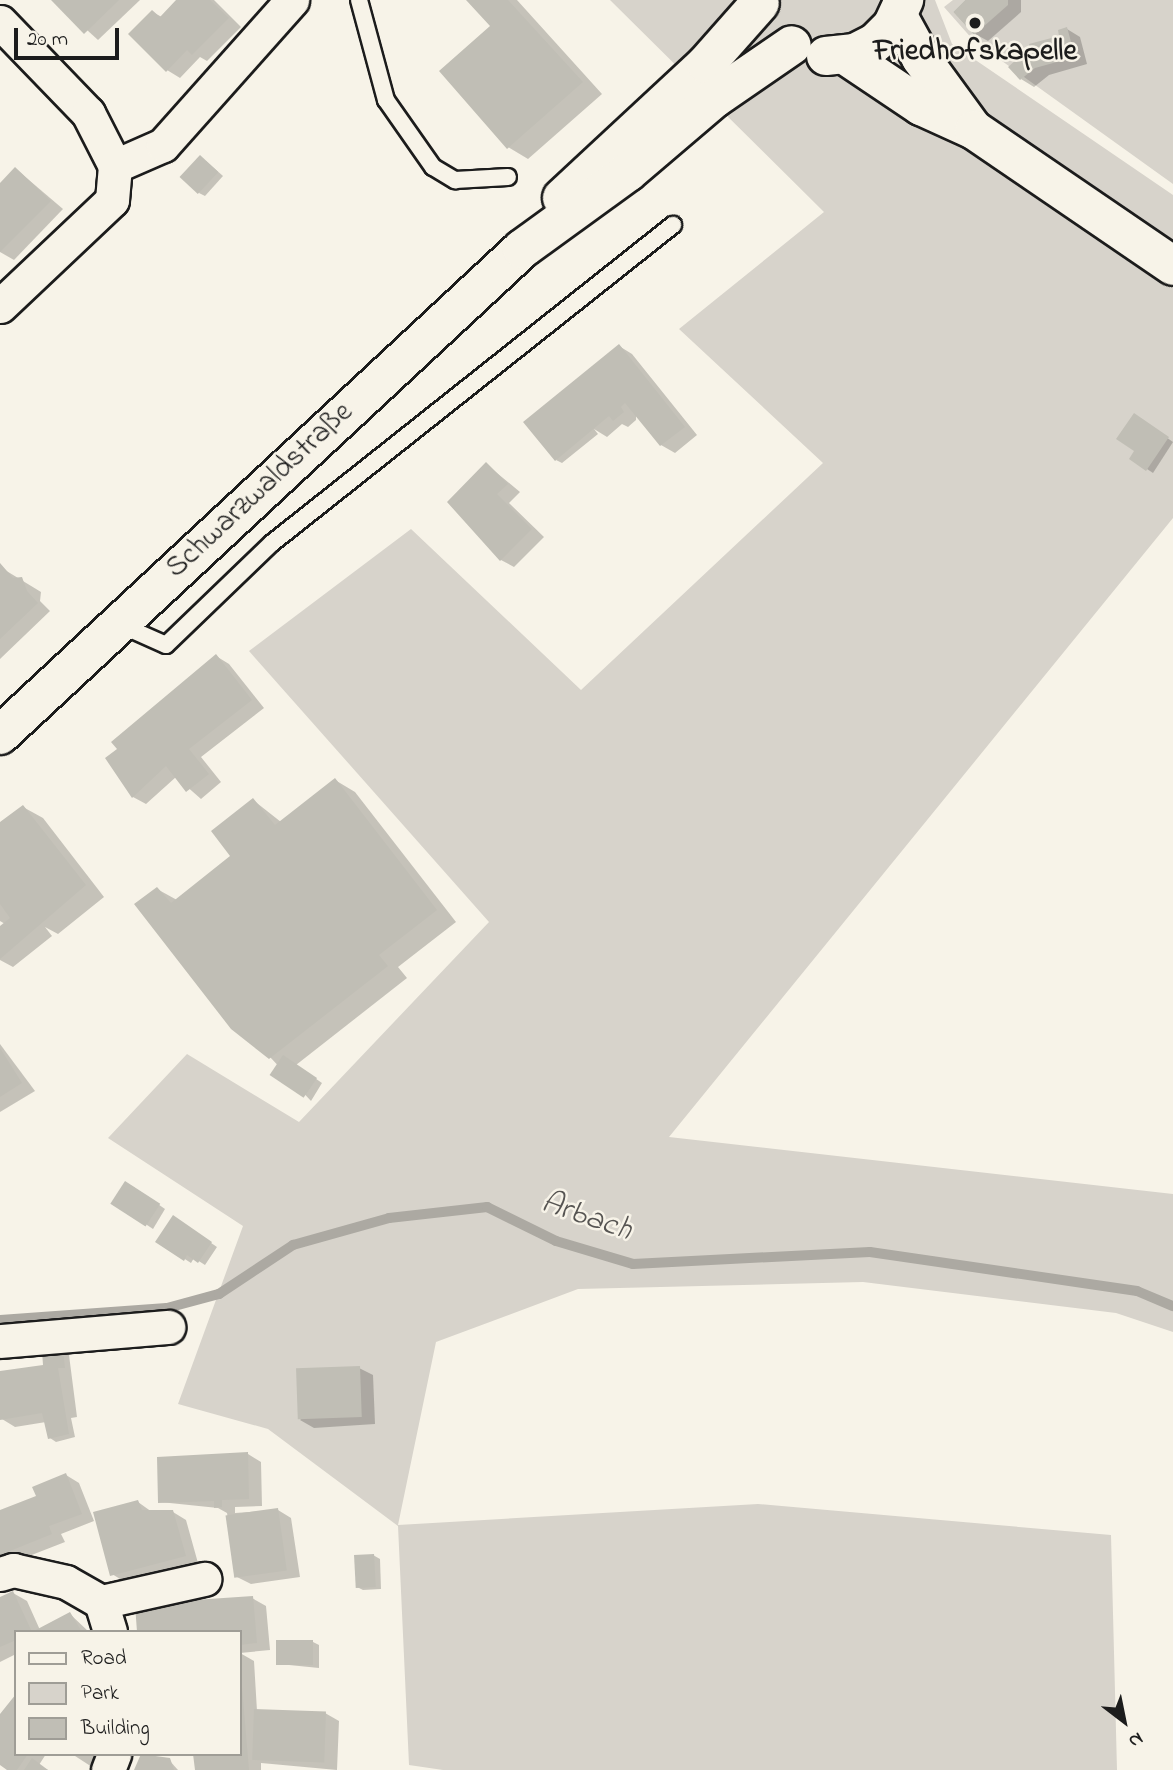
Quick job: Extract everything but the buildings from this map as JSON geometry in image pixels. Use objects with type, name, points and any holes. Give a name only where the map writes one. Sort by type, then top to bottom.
[{"type":"street","points":[[116,166],[163,145],[292,0]]},
{"type":"street","points":[[760,1],[769,23],[792,45],[823,56],[845,55],[875,43],[901,8],[938,84],[974,130]]},
{"type":"street","name":"Schwarzwaldstraße","points":[[522,249],[572,187],[706,64],[760,1]]},
{"type":"street","points":[[0,22],[88,113],[116,166],[111,200],[0,306]]},
{"type":"street","name":"Schwarzwaldstraße","points":[[0,735],[522,249],[628,172],[715,98],[792,45]]},
{"type":"street","points":[[845,55],[913,102],[974,130],[1173,266]]},
{"type":"street","points":[[0,1341],[169,1327]]},
{"type":"street","points":[[0,1574],[13,1570],[66,1582],[106,1617],[204,1579]]},
{"type":"lane","points":[[359,0],[386,100],[433,167],[455,180],[508,177]]},
{"type":"lane","points":[[118,624],[166,645],[272,543],[673,225]]},
{"type":"green space","points":[[610,0],[935,0],[952,44],[1173,195],[1173,518],[669,1137],[1173,1194],[1173,1332],[1116,1313],[863,1282],[578,1289],[436,1342],[398,1525],[758,1504],[1111,1535],[1117,1770],[443,1770],[409,1765],[398,1526],[268,1429],[178,1404],[243,1226],[108,1138],[187,1054],[299,1122],[489,922],[249,651],[411,529],[581,690],[823,463],[679,329],[824,212]]},
{"type":"green space","points":[[953,0],[965,0],[953,12],[974,35],[1008,0],[1173,0],[1173,184],[974,41],[944,7]]},
{"type":"waterway","name":"Arbach","points":[[0,1320],[167,1308],[219,1294],[293,1245],[389,1218],[487,1207],[556,1241],[633,1264],[870,1252],[1137,1291],[1173,1306]]},
{"type":"place","name":"Friedhofskapelle","points":[[975,23]]}]
